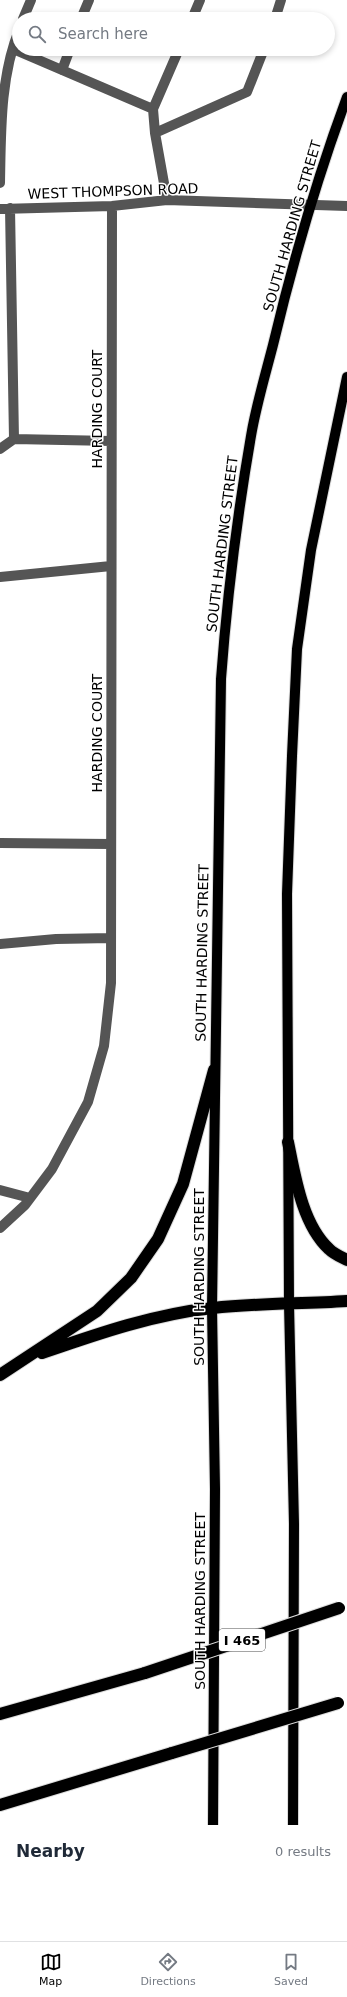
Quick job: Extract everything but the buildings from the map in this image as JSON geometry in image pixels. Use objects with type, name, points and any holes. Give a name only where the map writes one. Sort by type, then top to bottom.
[{"type":"highway","points":[[0,1375],[97,1311],[131,1278],[158,1240],[183,1184],[214,1070]]},
{"type":"highway","points":[[288,1142],[302,1204],[307,1216],[329,1249],[347,1260]]},
{"type":"highway","points":[[26,1358],[98,1334],[156,1317],[212,1308],[347,1301]]},
{"type":"highway","name":"I 465","points":[[0,1714],[145,1673],[343,1607]]},
{"type":"highway","points":[[0,1805],[342,1701]]},
{"type":"main road","name":"SOUTH HARDING STREET","points":[[213,1825],[215,1489],[212,1308],[214,1070],[222,679],[230,571],[251,435],[282,307],[310,206],[347,97]]},
{"type":"main road","points":[[293,1825],[294,1524],[289,1304],[287,894],[297,649],[311,550],[347,377]]},
{"type":"street","points":[[26,12],[31,0]]},
{"type":"street","points":[[85,12],[89,0]]},
{"type":"street","points":[[195,12],[200,0]]},
{"type":"street","points":[[278,12],[282,0]]},
{"type":"street","points":[[0,183],[2,113],[12,53]]},
{"type":"street","points":[[29,56],[153,109]]},
{"type":"street","points":[[62,70],[67,56]]},
{"type":"street","points":[[167,200],[155,133],[153,109],[176,56]]},
{"type":"street","points":[[155,133],[247,92],[261,56]]},
{"type":"street","name":"WEST THOMPSON ROAD","points":[[5,209],[112,206],[167,200],[310,206],[347,206]]},
{"type":"street","name":"HARDING COURT","points":[[0,1228],[30,1198],[52,1169],[88,1102],[104,1046],[111,984],[112,206]]},
{"type":"street","points":[[5,209],[14,439]]},
{"type":"street","points":[[0,449],[14,439],[111,441]]},
{"type":"street","points":[[0,577],[111,566]]},
{"type":"street","points":[[0,842],[111,844]]},
{"type":"street","points":[[0,944],[56,939],[111,938]]},
{"type":"street","points":[[0,1190],[30,1198]]}]
